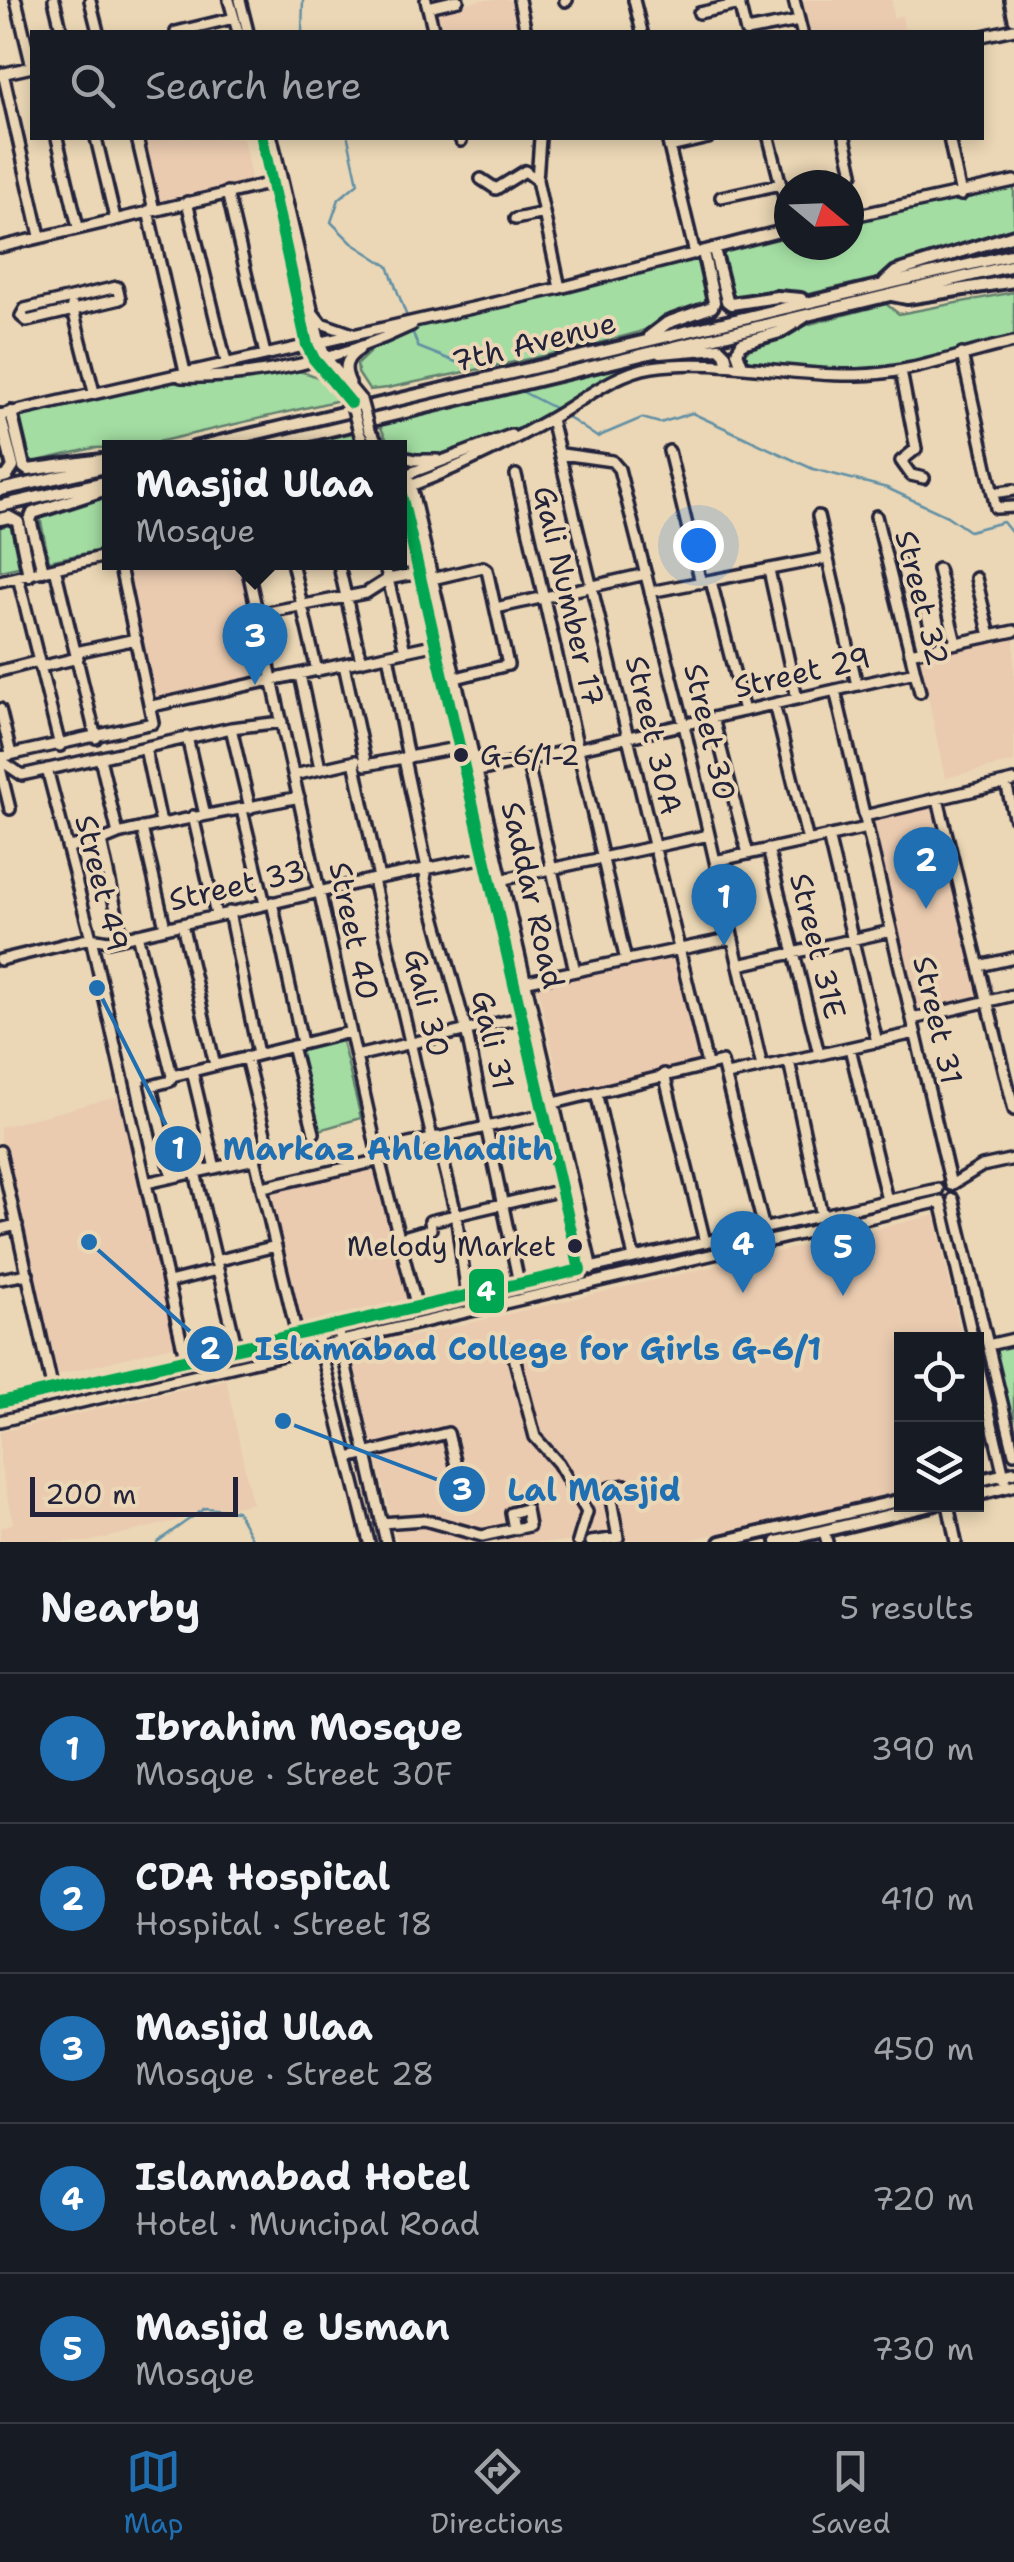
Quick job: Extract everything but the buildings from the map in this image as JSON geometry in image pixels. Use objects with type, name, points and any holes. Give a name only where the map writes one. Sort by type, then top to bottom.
[{"type":"main road","points":[[885,288],[896,272],[1014,234]]},
{"type":"main road","points":[[704,251],[731,304],[777,297],[812,306]]},
{"type":"main road","points":[[704,251],[712,307],[667,322],[645,346],[678,354],[719,348],[728,365]]},
{"type":"main road","points":[[885,288],[1014,254]]},
{"type":"main road","points":[[885,288],[1014,265]]},
{"type":"main road","points":[[885,288],[907,298],[1014,281]]},
{"type":"main road","name":"7th Avenue","points":[[230,440],[885,288]]},
{"type":"main road","points":[[742,366],[737,352],[742,343],[780,332],[812,306]]},
{"type":"main road","name":"7th Avenue","points":[[289,440],[645,346]]},
{"type":"main road","points":[[3,414],[28,470],[102,463]]},
{"type":"main road","points":[[0,478],[13,467],[3,414]]},
{"type":"main road","points":[[0,490],[102,464]]},
{"type":"main road","points":[[0,506],[102,482]]},
{"type":"main road","points":[[43,571],[30,520],[32,513],[102,491]]},
{"type":"main road","points":[[0,519],[9,517],[18,522],[24,576]]},
{"type":"main road","points":[[984,1479],[1009,1473]]},
{"type":"main road","points":[[984,1493],[1010,1486]]},
{"type":"main road","points":[[721,1542],[819,1533],[894,1503]]},
{"type":"main road","points":[[778,1542],[904,1512]]},
{"type":"street","points":[[16,0],[30,59]]},
{"type":"street","points":[[54,0],[62,30]]},
{"type":"street","points":[[90,0],[98,30]]},
{"type":"street","points":[[230,0],[237,30]]},
{"type":"street","points":[[240,0],[248,30]]},
{"type":"street","points":[[434,30],[427,4],[458,0]]},
{"type":"street","points":[[519,0],[526,30]]},
{"type":"street","points":[[634,0],[642,30]]},
{"type":"street","points":[[768,30],[801,27],[794,0]]},
{"type":"street","points":[[1010,0],[1014,19]]},
{"type":"street","points":[[700,13],[739,2],[746,30]]},
{"type":"street","points":[[184,30],[234,18]]},
{"type":"street","points":[[984,36],[1014,29]]},
{"type":"street","points":[[30,67],[2,73],[40,236]]},
{"type":"street","points":[[57,140],[78,227]]},
{"type":"street","points":[[96,140],[115,218]]},
{"type":"street","points":[[137,140],[185,372]]},
{"type":"street","points":[[262,140],[308,346],[314,360],[342,391]]},
{"type":"street","points":[[272,140],[320,343],[326,358],[356,399]]},
{"type":"street","points":[[540,140],[538,180],[560,288]]},
{"type":"street","points":[[770,140],[777,170]]},
{"type":"street","points":[[846,140],[853,170]]},
{"type":"street","points":[[949,140],[961,195]]},
{"type":"street","points":[[668,142],[704,251]]},
{"type":"street","points":[[481,178],[496,189],[525,171],[538,180]]},
{"type":"street","points":[[864,214],[1014,181]]},
{"type":"street","points":[[1,243],[272,183]]},
{"type":"street","points":[[721,197],[774,186]]},
{"type":"street","points":[[227,192],[265,354]]},
{"type":"street","points":[[187,202],[226,362]]},
{"type":"street","points":[[515,220],[544,213]]},
{"type":"street","points":[[3,414],[560,288],[774,233]]},
{"type":"street","points":[[120,293],[28,321],[22,316],[25,309],[70,298],[120,293]]},
{"type":"street","points":[[70,298],[94,392]]},
{"type":"street","points":[[313,312],[322,322],[356,334]]},
{"type":"street","points":[[366,440],[345,370],[347,362],[356,352],[428,318]]},
{"type":"street","points":[[170,376],[234,376],[326,358],[380,340]]},
{"type":"street","points":[[407,487],[465,465],[613,381],[649,368],[728,365],[852,375],[901,372],[1014,342]]},
{"type":"street","points":[[962,354],[998,509],[1014,507]]},
{"type":"street","points":[[284,365],[317,371],[356,399]]},
{"type":"street","points":[[901,372],[916,449],[901,461],[912,476],[924,478]]},
{"type":"street","name":"Street 30A","points":[[551,419],[707,1064]]},
{"type":"street","points":[[365,433],[373,440]]},
{"type":"street","points":[[407,475],[497,438],[524,433]]},
{"type":"street","points":[[668,451],[744,711]]},
{"type":"street","name":"Street 30","points":[[562,454],[612,461],[619,469],[684,724],[762,1067]]},
{"type":"street","points":[[407,457],[424,461],[446,458]]},
{"type":"street","name":"Gali Number 17","points":[[516,475],[626,962]]},
{"type":"street","points":[[993,494],[1014,490]]},
{"type":"street","name":"Saddar Road","points":[[407,501],[432,578],[456,678],[486,856],[562,1190],[586,1268],[596,1281]]},
{"type":"street","name":"Saddar Road","points":[[407,510],[461,747],[473,773],[504,879],[528,981],[586,1268],[584,1284]]},
{"type":"street","points":[[818,516],[857,685]]},
{"type":"street","name":"Street 32","points":[[876,516],[920,692]]},
{"type":"street","points":[[0,582],[102,557]]},
{"type":"street","points":[[650,592],[827,558]]},
{"type":"street","points":[[901,563],[923,650]]},
{"type":"street","points":[[432,578],[486,567],[496,608],[508,666],[456,678]]},
{"type":"street","points":[[56,568],[96,738]]},
{"type":"street","points":[[938,569],[956,643]]},
{"type":"street","points":[[121,570],[153,723],[0,759],[17,774],[230,728],[282,722]]},
{"type":"street","name":"Street 40","points":[[248,570],[321,892],[357,1076],[417,1308]]},
{"type":"street","points":[[294,570],[316,671]]},
{"type":"street","points":[[340,570],[361,661]]},
{"type":"street","points":[[386,570],[404,651]]},
{"type":"street","points":[[768,570],[797,699]]},
{"type":"street","points":[[258,614],[347,598],[366,593],[388,579],[419,573]]},
{"type":"street","points":[[496,608],[646,574]]},
{"type":"street","points":[[24,576],[60,746]]},
{"type":"street","points":[[976,578],[990,636]]},
{"type":"street","points":[[910,653],[1014,631]]},
{"type":"street","points":[[0,671],[136,639]]},
{"type":"street","points":[[152,706],[437,644]]},
{"type":"street","name":"Gali 31","points":[[388,655],[427,868],[425,879],[466,1029],[519,1284]]},
{"type":"street","name":"Gali 30","points":[[344,665],[376,879],[434,1138],[456,1214],[467,1296]]},
{"type":"street","name":"Street 29","points":[[473,773],[915,672]]},
{"type":"street","points":[[300,675],[320,768]]},
{"type":"street","name":"Street 31","points":[[835,690],[950,1185]]},
{"type":"street","points":[[774,704],[808,841]]},
{"type":"street","points":[[0,709],[11,754]]},
{"type":"street","points":[[713,718],[748,854]]},
{"type":"street","points":[[230,728],[314,1133]]},
{"type":"street","points":[[187,738],[205,816]]},
{"type":"street","points":[[294,775],[461,747]]},
{"type":"street","points":[[144,748],[162,823]]},
{"type":"street","points":[[100,758],[117,835]]},
{"type":"street","points":[[527,760],[575,972]]},
{"type":"street","points":[[0,768],[10,810]]},
{"type":"street","name":"Street 49","points":[[47,769],[91,938],[186,1362]]},
{"type":"street","points":[[864,816],[1010,782],[1014,816]]},
{"type":"street","points":[[68,846],[102,841],[193,816],[300,797]]},
{"type":"street","points":[[938,800],[1014,1110]]},
{"type":"street","points":[[193,816],[216,915]]},
{"type":"street","points":[[142,828],[165,927]]},
{"type":"street","points":[[715,861],[867,828]]},
{"type":"street","points":[[504,879],[709,835]]},
{"type":"street","points":[[828,836],[876,1042]]},
{"type":"street","points":[[102,841],[122,937]]},
{"type":"street","name":"Street 31E","points":[[768,850],[818,1054]]},
{"type":"street","name":"Street 33","points":[[0,960],[91,938],[108,940],[137,934],[486,856]]},
{"type":"street","points":[[228,912],[258,1054]]},
{"type":"street","points":[[182,924],[215,1065]]},
{"type":"street","points":[[739,965],[892,931]]},
{"type":"street","points":[[137,934],[172,1076],[170,1081],[150,1086],[172,1176]]},
{"type":"street","points":[[528,981],[732,938]]},
{"type":"street","points":[[979,966],[1014,958]]},
{"type":"street","points":[[912,1018],[1014,995]]},
{"type":"street","points":[[356,1056],[524,1017]]},
{"type":"street","points":[[172,1076],[350,1032]]},
{"type":"street","points":[[728,1074],[915,1033]]},
{"type":"street","points":[[850,1048],[887,1200]]},
{"type":"street","points":[[146,1182],[255,1159],[268,1146],[246,1057]]},
{"type":"street","points":[[788,1061],[822,1216]]},
{"type":"street","points":[[554,1103],[722,1062],[764,1228]]},
{"type":"street","points":[[192,1071],[215,1168]]},
{"type":"street","points":[[664,1074],[704,1242]]},
{"type":"street","points":[[596,1092],[634,1258]]},
{"type":"street","points":[[263,1187],[434,1138],[546,1114]]},
{"type":"street","points":[[0,1151],[53,1391]]},
{"type":"street","points":[[255,1159],[297,1335]]},
{"type":"street","points":[[0,1402],[938,1190],[982,1166],[1014,1159]]},
{"type":"street","points":[[195,1172],[231,1351],[229,1368]]},
{"type":"street","points":[[950,1185],[1014,1453]]},
{"type":"street","points":[[400,1238],[431,1229],[430,1221],[562,1190]]},
{"type":"street","points":[[938,1190],[971,1332]]},
{"type":"street","points":[[0,1421],[953,1199]]},
{"type":"street","points":[[925,1205],[944,1215]]},
{"type":"street","points":[[0,1229],[18,1225]]},
{"type":"street","points":[[169,1282],[276,1246]]},
{"type":"street","points":[[0,1279],[28,1274]]},
{"type":"street","points":[[337,1326],[386,1542]]},
{"type":"street","points":[[316,1331],[369,1542]]},
{"type":"street","points":[[988,1344],[1014,1338]]},
{"type":"street","points":[[512,1349],[534,1437],[558,1463],[587,1512],[578,1542]]},
{"type":"street","points":[[984,1390],[1010,1486]]},
{"type":"street","points":[[989,1411],[1003,1408]]},
{"type":"street","points":[[348,1458],[448,1433],[464,1498]]},
{"type":"street","points":[[591,1542],[618,1538],[608,1488],[626,1485]]},
{"type":"street","points":[[950,1512],[956,1542]]},
{"type":"street","points":[[382,1523],[424,1520],[482,1536],[514,1529]]},
{"type":"shaded area","points":[[482,0],[513,0],[520,30],[436,30],[431,11]]},
{"type":"shaded area","points":[[802,0],[892,0],[893,17],[902,16],[905,30],[808,30]]},
{"type":"shaded area","points":[[139,140],[243,140],[252,183],[153,204]]},
{"type":"shaded area","points":[[124,570],[243,570],[269,676],[155,702]]},
{"type":"shaded area","points":[[1014,637],[1014,762],[945,778],[920,659]]},
{"type":"shaded area","points":[[936,803],[986,999],[913,1015],[869,819]]},
{"type":"shaded area","points":[[677,955],[701,1062],[563,1098],[537,984]]},
{"type":"shaded area","points":[[120,1096],[177,1345],[58,1375],[0,1127]]},
{"type":"shaded area","points":[[379,1163],[413,1301],[299,1330],[265,1189]]},
{"type":"shaded area","name":"Melody Market","points":[[935,1215],[960,1332],[894,1332],[894,1493],[681,1542],[398,1542],[348,1351]]},
{"type":"shaded area","points":[[226,1379],[252,1503],[88,1542],[0,1542],[0,1528],[13,1523],[0,1462],[0,1432]]},
{"type":"green space","points":[[1014,185],[1014,235],[889,270],[883,277],[809,294],[783,291],[734,297],[723,256],[726,251],[774,239],[774,260],[864,260],[864,219]]},
{"type":"green space","points":[[700,255],[710,300],[708,307],[636,333],[388,388],[369,390],[358,373],[357,364],[373,349],[429,319]]},
{"type":"green space","points":[[1014,292],[1014,342],[886,373],[815,373],[748,363],[742,358],[746,348],[787,336],[806,325],[886,304],[899,314]]},
{"type":"green space","points":[[656,358],[661,360],[628,370],[517,429],[443,453],[407,451],[407,440],[387,440],[379,424]]},
{"type":"green space","points":[[302,372],[317,377],[344,399],[166,440],[102,440],[102,448],[29,463],[26,459],[18,422],[22,413],[169,379]]},
{"type":"green space","points":[[352,427],[359,440],[298,440]]},
{"type":"green space","points":[[102,495],[102,550],[49,561],[42,511]]},
{"type":"green space","points":[[14,519],[24,562],[0,571],[0,522]]},
{"type":"green space","points":[[341,1037],[361,1118],[316,1131],[294,1046]]},
{"type":"green space","points":[[1014,1342],[1014,1428],[995,1347]]},
{"type":"waterway","points":[[302,30],[303,0]]},
{"type":"waterway","points":[[348,140],[358,183],[339,199],[331,222],[352,243],[388,266],[407,317]]},
{"type":"waterway","points":[[412,330],[418,347],[466,366]]},
{"type":"waterway","points":[[521,391],[556,409]]},
{"type":"waterway","points":[[566,416],[597,437],[642,418],[660,423],[692,413],[813,469],[887,488],[947,516],[969,531],[1003,522],[1014,536]]},
{"type":"waterway","points":[[157,1542],[205,1508],[237,1511],[254,1542]]},
{"type":"transit line","name":"4","points":[[262,140],[307,345],[351,403]]},
{"type":"transit line","name":"4","points":[[0,1402],[580,1270],[407,520]]},
{"type":"place","name":"Masjid Ulaa","points":[[255,685]]},
{"type":"place","name":"G-6/1-2","points":[[461,755]]},
{"type":"place","name":"CDA Hospital","points":[[926,909]]},
{"type":"place","name":"Ibrahim Mosque","points":[[724,946]]},
{"type":"place","name":"Markaz Ahlehadith","points":[[97,988]]},
{"type":"place","name":"Islamabad College for Girls G-6/1","points":[[89,1242]]},
{"type":"place","name":"Melody Market","points":[[575,1246]]},
{"type":"place","name":"Islamabad Hotel","points":[[743,1293]]},
{"type":"place","name":"Masjid e Usman","points":[[843,1296]]},
{"type":"place","name":"Lal Masjid","points":[[283,1421]]}]
